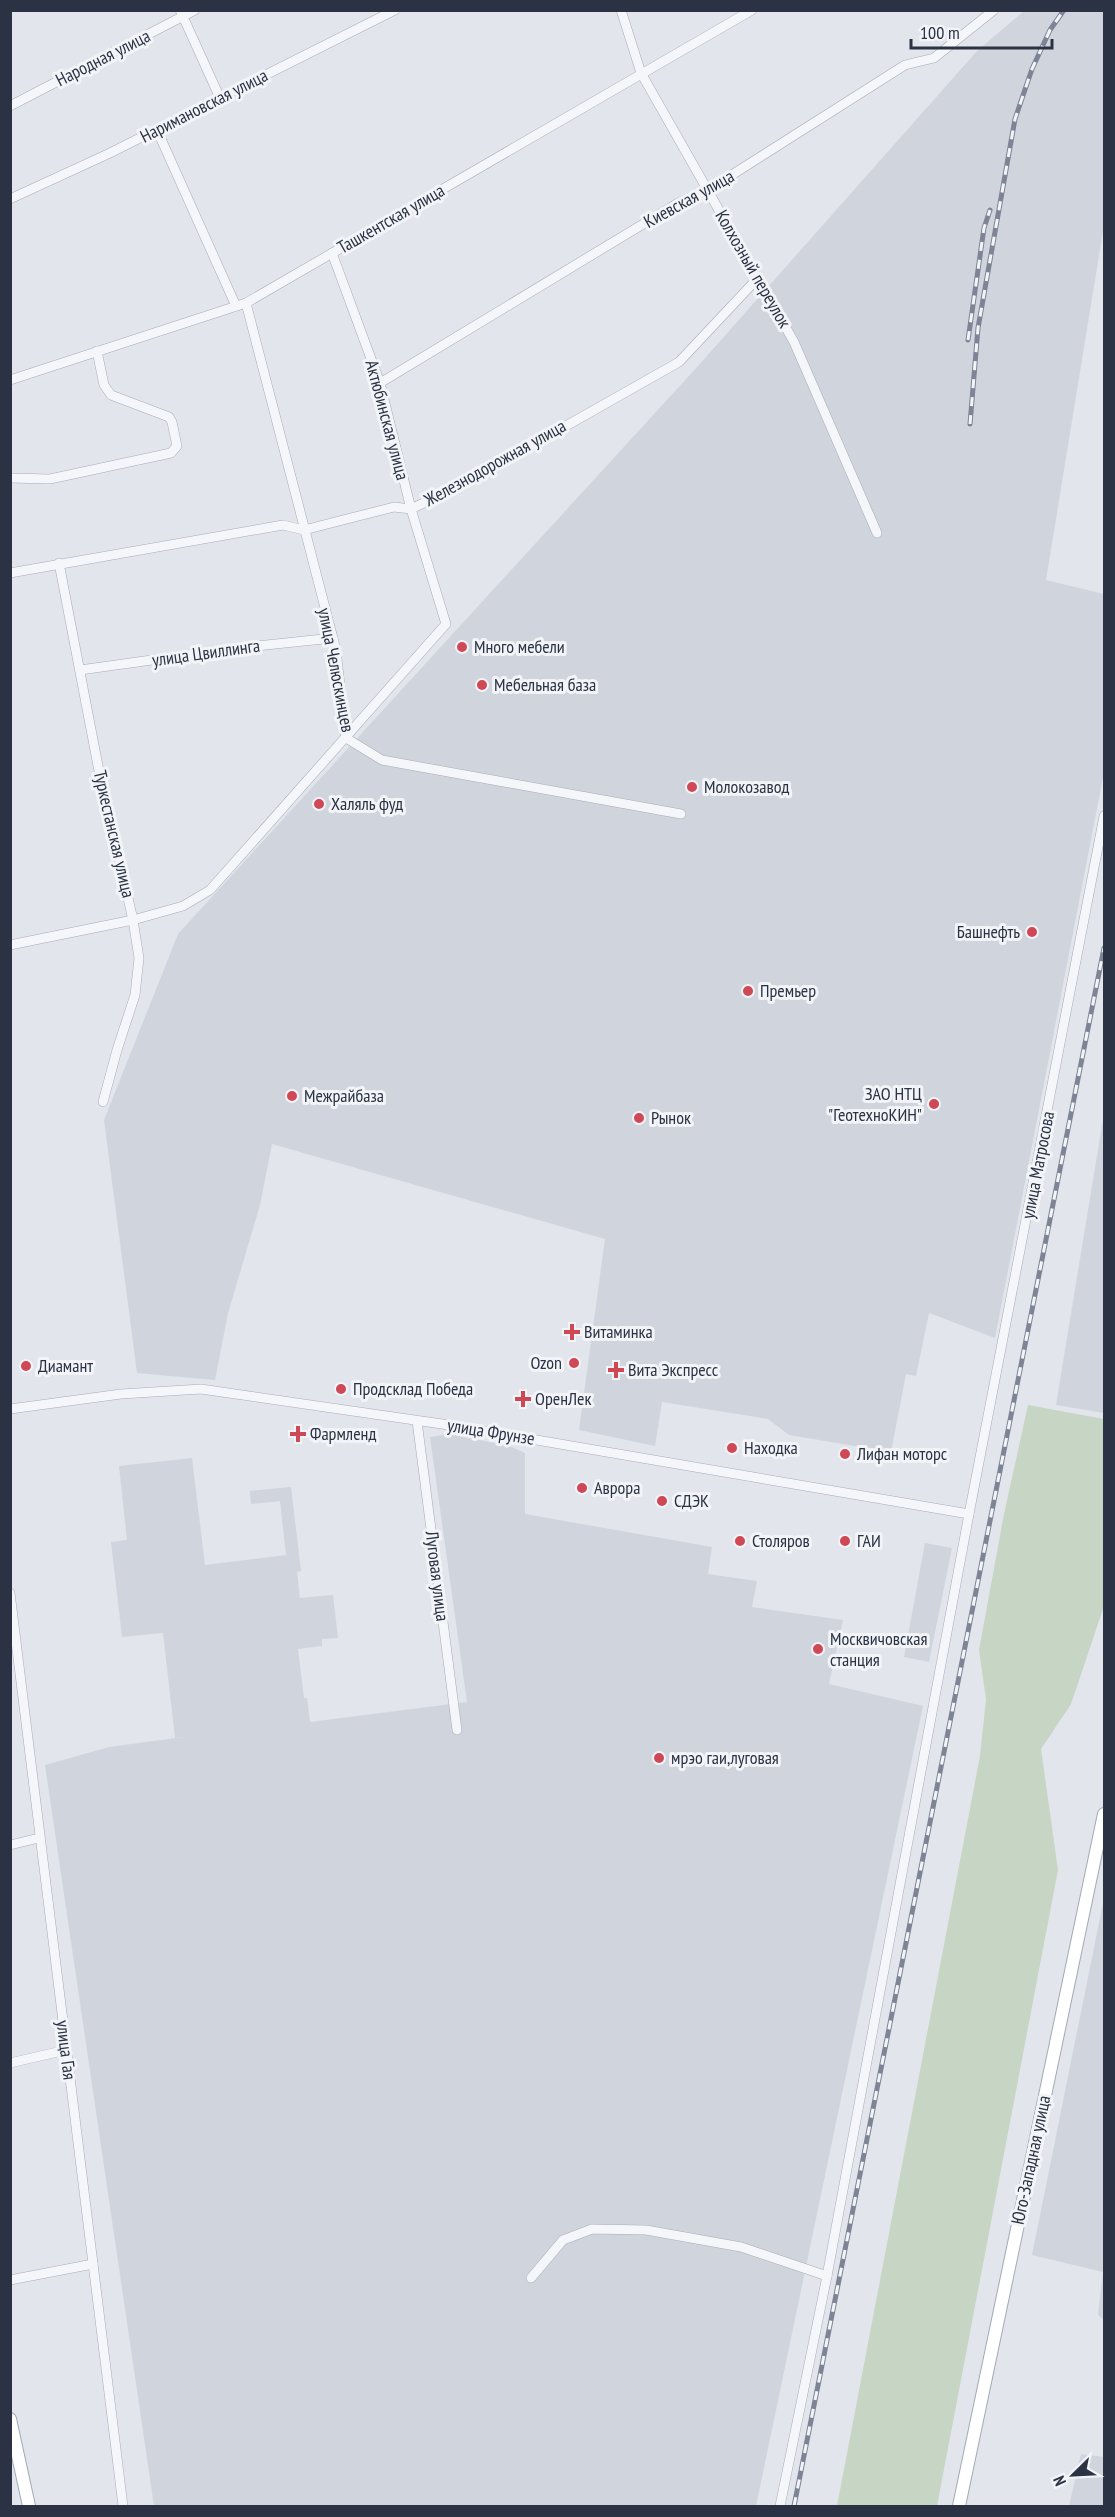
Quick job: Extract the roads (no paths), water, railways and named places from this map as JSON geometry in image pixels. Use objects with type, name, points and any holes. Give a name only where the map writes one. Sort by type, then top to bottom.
[{"type":"main road","name":"Юго-Западная улица","points":[[959,2506],[1104,1814]]},
{"type":"main road","points":[[10,2419],[29,2506]]},
{"type":"street","name":"Народная улица","points":[[10,106],[182,14],[195,10]]},
{"type":"street","name":"Наримановская улица","points":[[10,199],[157,130],[395,10]]},
{"type":"street","name":"Колхозный переулок","points":[[621,10],[641,73],[795,342],[877,533]]},
{"type":"street","name":"Ташкентская улица","points":[[10,380],[246,303],[752,10]]},
{"type":"street","name":"Киевская улица","points":[[380,383],[678,203],[708,190],[905,65],[934,58],[994,10]]},
{"type":"street","points":[[182,14],[220,98]]},
{"type":"street","points":[[157,130],[236,306]]},
{"type":"street","name":"Актюбинская улица","points":[[332,253],[380,383],[411,509],[446,624],[346,738]]},
{"type":"street","name":"Железнодорожная улица","points":[[10,573],[283,525],[304,530],[394,507],[411,509],[467,482],[679,362],[757,279]]},
{"type":"street","name":"улица Челюскинцев","points":[[246,303],[333,638],[346,738],[381,760],[681,814]]},
{"type":"street","points":[[10,478],[50,479],[171,453],[177,446],[169,417],[111,395],[105,385],[97,351]]},
{"type":"street","name":"Туркестанская улица","points":[[59,563],[99,771],[133,920],[139,958],[135,994],[103,1102]]},
{"type":"street","name":"улица Цвиллинга","points":[[80,670],[238,648],[333,638]]},
{"type":"street","points":[[10,945],[133,920],[183,906],[210,890],[346,738]]},
{"type":"street","name":"улица Матросова","points":[[780,2506],[827,2276],[969,1514],[1104,816]]},
{"type":"street","name":"улица Фрунзе","points":[[10,1409],[121,1394],[201,1389],[417,1421],[969,1514]]},
{"type":"street","name":"Луговая улица","points":[[417,1421],[457,1730]]},
{"type":"street","name":"улица Гая","points":[[10,1593],[13,1633],[123,2506]]},
{"type":"street","points":[[10,1845],[39,1838]]},
{"type":"street","points":[[10,2063],[66,2050]]},
{"type":"street","points":[[531,2277],[563,2240],[591,2229],[646,2230],[741,2247],[827,2276]]},
{"type":"street","points":[[10,2280],[93,2264]]},
{"type":"railway","points":[[970,424],[978,328],[1015,119],[1032,69],[1050,30],[1064,10]]},
{"type":"railway","points":[[968,340],[984,228],[990,210]]},
{"type":"railway","points":[[794,2506],[1104,948]]},
{"type":"place","name":"Много мебели","points":[[462,647]]},
{"type":"place","name":"Мебельная база","points":[[482,685]]},
{"type":"place","name":"Молокозавод","points":[[692,787]]},
{"type":"place","name":"Халяль фуд","points":[[319,804]]},
{"type":"place","name":"Башнефть","points":[[1032,932]]},
{"type":"place","name":"Премьер","points":[[748,991]]},
{"type":"place","name":"Межрайбаза","points":[[292,1096]]},
{"type":"place","name":"ЗАО НТЦ \"ГеотехноКИН\"","points":[[934,1104]]},
{"type":"place","name":"Рынок","points":[[639,1118]]},
{"type":"place","name":"Витаминка","points":[[572,1332]]},
{"type":"place","name":"Ozon","points":[[574,1363]]},
{"type":"place","name":"Диамант","points":[[26,1366]]},
{"type":"place","name":"Вита Экспресс","points":[[616,1370]]},
{"type":"place","name":"Продсклад Победа","points":[[341,1389]]},
{"type":"place","name":"ОренЛек","points":[[523,1399]]},
{"type":"place","name":"Фармленд","points":[[298,1434]]},
{"type":"place","name":"Находка","points":[[732,1448]]},
{"type":"place","name":"Лифан моторс","points":[[845,1454]]},
{"type":"place","name":"Аврора","points":[[582,1488]]},
{"type":"place","name":"СДЭК","points":[[662,1501]]},
{"type":"place","name":"Столяров","points":[[740,1541]]},
{"type":"place","name":"ГАИ","points":[[845,1541]]},
{"type":"place","name":"Москвичовская станция","points":[[818,1649]]},
{"type":"place","name":"мрэо гаи,луговая","points":[[659,1758]]}]
